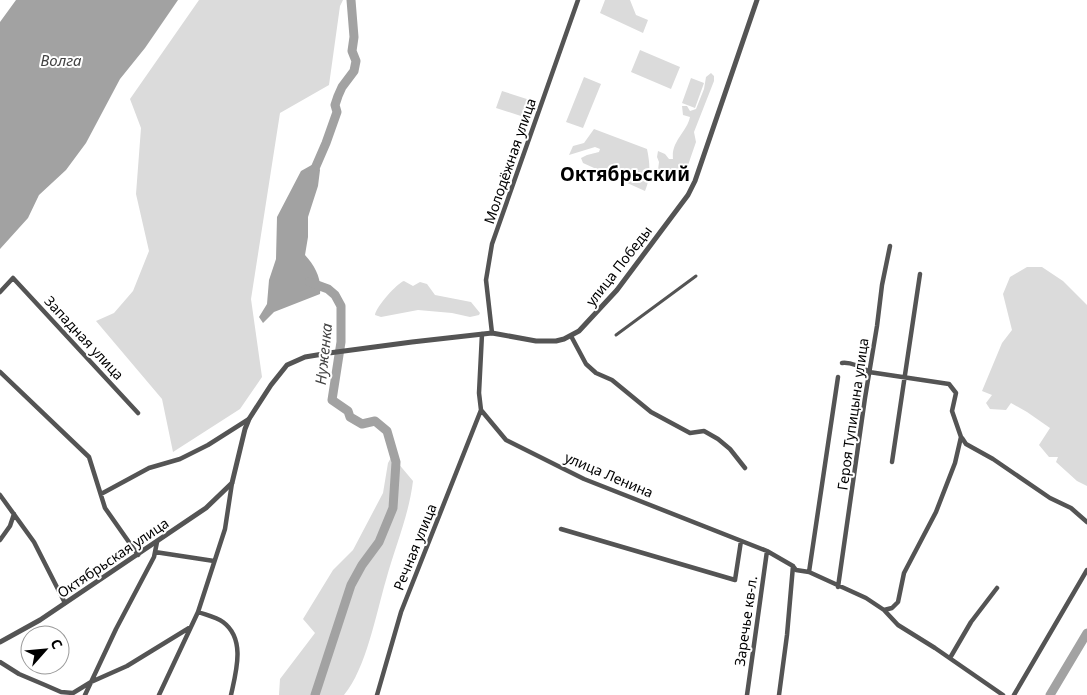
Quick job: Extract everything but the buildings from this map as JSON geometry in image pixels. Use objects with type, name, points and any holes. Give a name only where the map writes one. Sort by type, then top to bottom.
[{"type":"street","name":"Молодёжная улица","points":[[492,333],[486,280],[492,244],[578,0]]},
{"type":"street","name":"улица Победы","points":[[232,483],[249,419],[271,385],[287,365],[305,357],[354,349],[492,333],[546,342],[556,341],[571,336],[587,324],[617,290],[688,195],[695,181],[757,0]]},
{"type":"street","name":"Героя Тупицына улица","points":[[838,587],[882,285],[890,246]]},
{"type":"street","points":[[892,462],[920,274]]},
{"type":"street","points":[[616,335],[696,276]]},
{"type":"street","name":"Западная улица","points":[[0,292],[13,278],[138,413]]},
{"type":"street","points":[[482,334],[479,393],[482,410]]},
{"type":"street","points":[[571,336],[586,364],[596,373],[612,380],[651,412],[690,433],[704,431],[718,439],[730,448],[745,468]]},
{"type":"street","points":[[842,363],[847,363],[870,372],[949,384],[956,393],[952,411],[961,437],[966,444],[993,459],[1050,498],[1071,508],[1087,522]]},
{"type":"street","points":[[0,372],[89,457],[104,508],[138,556]]},
{"type":"street","name":"Героя Тупицына улица","points":[[809,572],[838,377]]},
{"type":"street","name":"улица Ленина","points":[[482,410],[506,440],[514,445],[584,479],[767,550],[799,571],[809,572],[838,587],[866,598],[884,610],[898,624],[1003,695]]},
{"type":"street","name":"Речная улица","points":[[377,695],[401,612],[482,410]]},
{"type":"street","points":[[101,494],[149,468],[180,459],[208,445],[249,419]]},
{"type":"street","points":[[884,610],[892,608],[898,602],[904,573],[936,512],[952,471],[961,437]]},
{"type":"street","points":[[159,695],[198,612],[225,529],[232,483]]},
{"type":"street","name":"Октябрьская улица","points":[[0,642],[40,620],[138,556],[206,508],[232,483]]},
{"type":"street","points":[[0,495],[34,542],[65,604]]},
{"type":"street","points":[[0,540],[10,526],[14,514]]},
{"type":"street","points":[[562,530],[735,580],[741,541]]},
{"type":"street","points":[[85,695],[116,629],[154,557],[157,542]]},
{"type":"street","name":"Заречье кв-л.","points":[[747,695],[767,550]]},
{"type":"street","points":[[155,552],[214,561]]},
{"type":"street","points":[[779,695],[793,566]]},
{"type":"street","points":[[1014,695],[1087,570]]},
{"type":"street","points":[[950,658],[971,622],[997,588]]},
{"type":"street","points":[[198,612],[224,623],[237,640],[237,669],[231,695]]},
{"type":"street","points":[[0,662],[19,674],[61,692],[73,693],[91,682],[127,666],[190,627]]},
{"type":"shaded area","points":[[199,0],[343,0],[340,6],[329,85],[280,113],[251,299],[262,377],[240,409],[173,452],[162,399],[96,321],[114,313],[133,291],[149,251],[136,194],[141,128],[130,99]]},
{"type":"shaded area","points":[[605,0],[630,0],[636,15],[648,20],[643,33],[600,13]]},
{"type":"shaded area","points":[[640,50],[680,67],[671,89],[631,72]]},
{"type":"shaded area","points":[[711,73],[714,76],[714,81],[694,132],[696,142],[687,168],[673,183],[667,178],[661,180],[657,178],[658,151],[665,154],[669,159],[673,159],[674,147],[690,117],[683,115],[682,106],[687,106],[690,111],[696,109],[704,89],[706,77]]},
{"type":"shaded area","points":[[584,77],[601,84],[583,128],[566,122]]},
{"type":"shaded area","points":[[691,78],[704,83],[695,108],[682,103]]},
{"type":"shaded area","points":[[502,91],[533,101],[527,118],[496,108]]},
{"type":"shaded area","points":[[594,129],[647,149],[649,170],[645,191],[583,163],[581,158],[599,152],[600,149],[595,147],[569,155],[573,146],[584,143]]},
{"type":"shaded area","points":[[1027,267],[1042,267],[1063,281],[1087,305],[1087,486],[1077,481],[1056,462],[1058,457],[1049,457],[1039,445],[1050,428],[1011,403],[1006,410],[990,409],[986,403],[992,395],[982,391],[1002,343],[1012,330],[1003,294],[1010,277]]},
{"type":"shaded area","points":[[404,281],[413,286],[420,282],[427,284],[435,295],[471,302],[480,313],[470,317],[452,313],[418,310],[381,317],[375,315],[387,296]]},
{"type":"shaded area","points":[[392,456],[413,481],[411,494],[370,640],[352,684],[344,695],[279,695],[280,679],[315,633],[303,619],[333,570],[353,550],[383,493],[388,463]]},
{"type":"water","name":"Волга","points":[[16,0],[178,0],[145,48],[120,79],[86,143],[66,170],[39,195],[28,218],[0,249],[0,22]]},
{"type":"water","points":[[317,162],[320,170],[318,186],[308,217],[308,237],[305,255],[317,273],[320,283],[320,294],[274,312],[263,323],[259,317],[267,304],[269,280],[276,259],[277,217],[301,171]]},
{"type":"waterway","name":"Нуженка","points":[[313,173],[337,112],[335,105],[338,96],[354,71],[356,61],[352,51],[354,37],[351,0]]},
{"type":"waterway","name":"Нуженка","points":[[309,282],[328,289],[335,295],[341,306],[341,342],[332,400],[348,411],[350,417],[362,424],[375,421],[387,431],[396,462],[393,508],[379,542],[362,565],[351,585],[315,695]]},
{"type":"waterway","name":"Нуженка","points":[[1050,695],[1087,633]]},
{"type":"district","name":"Октябрьский","points":[[625,174]]}]
